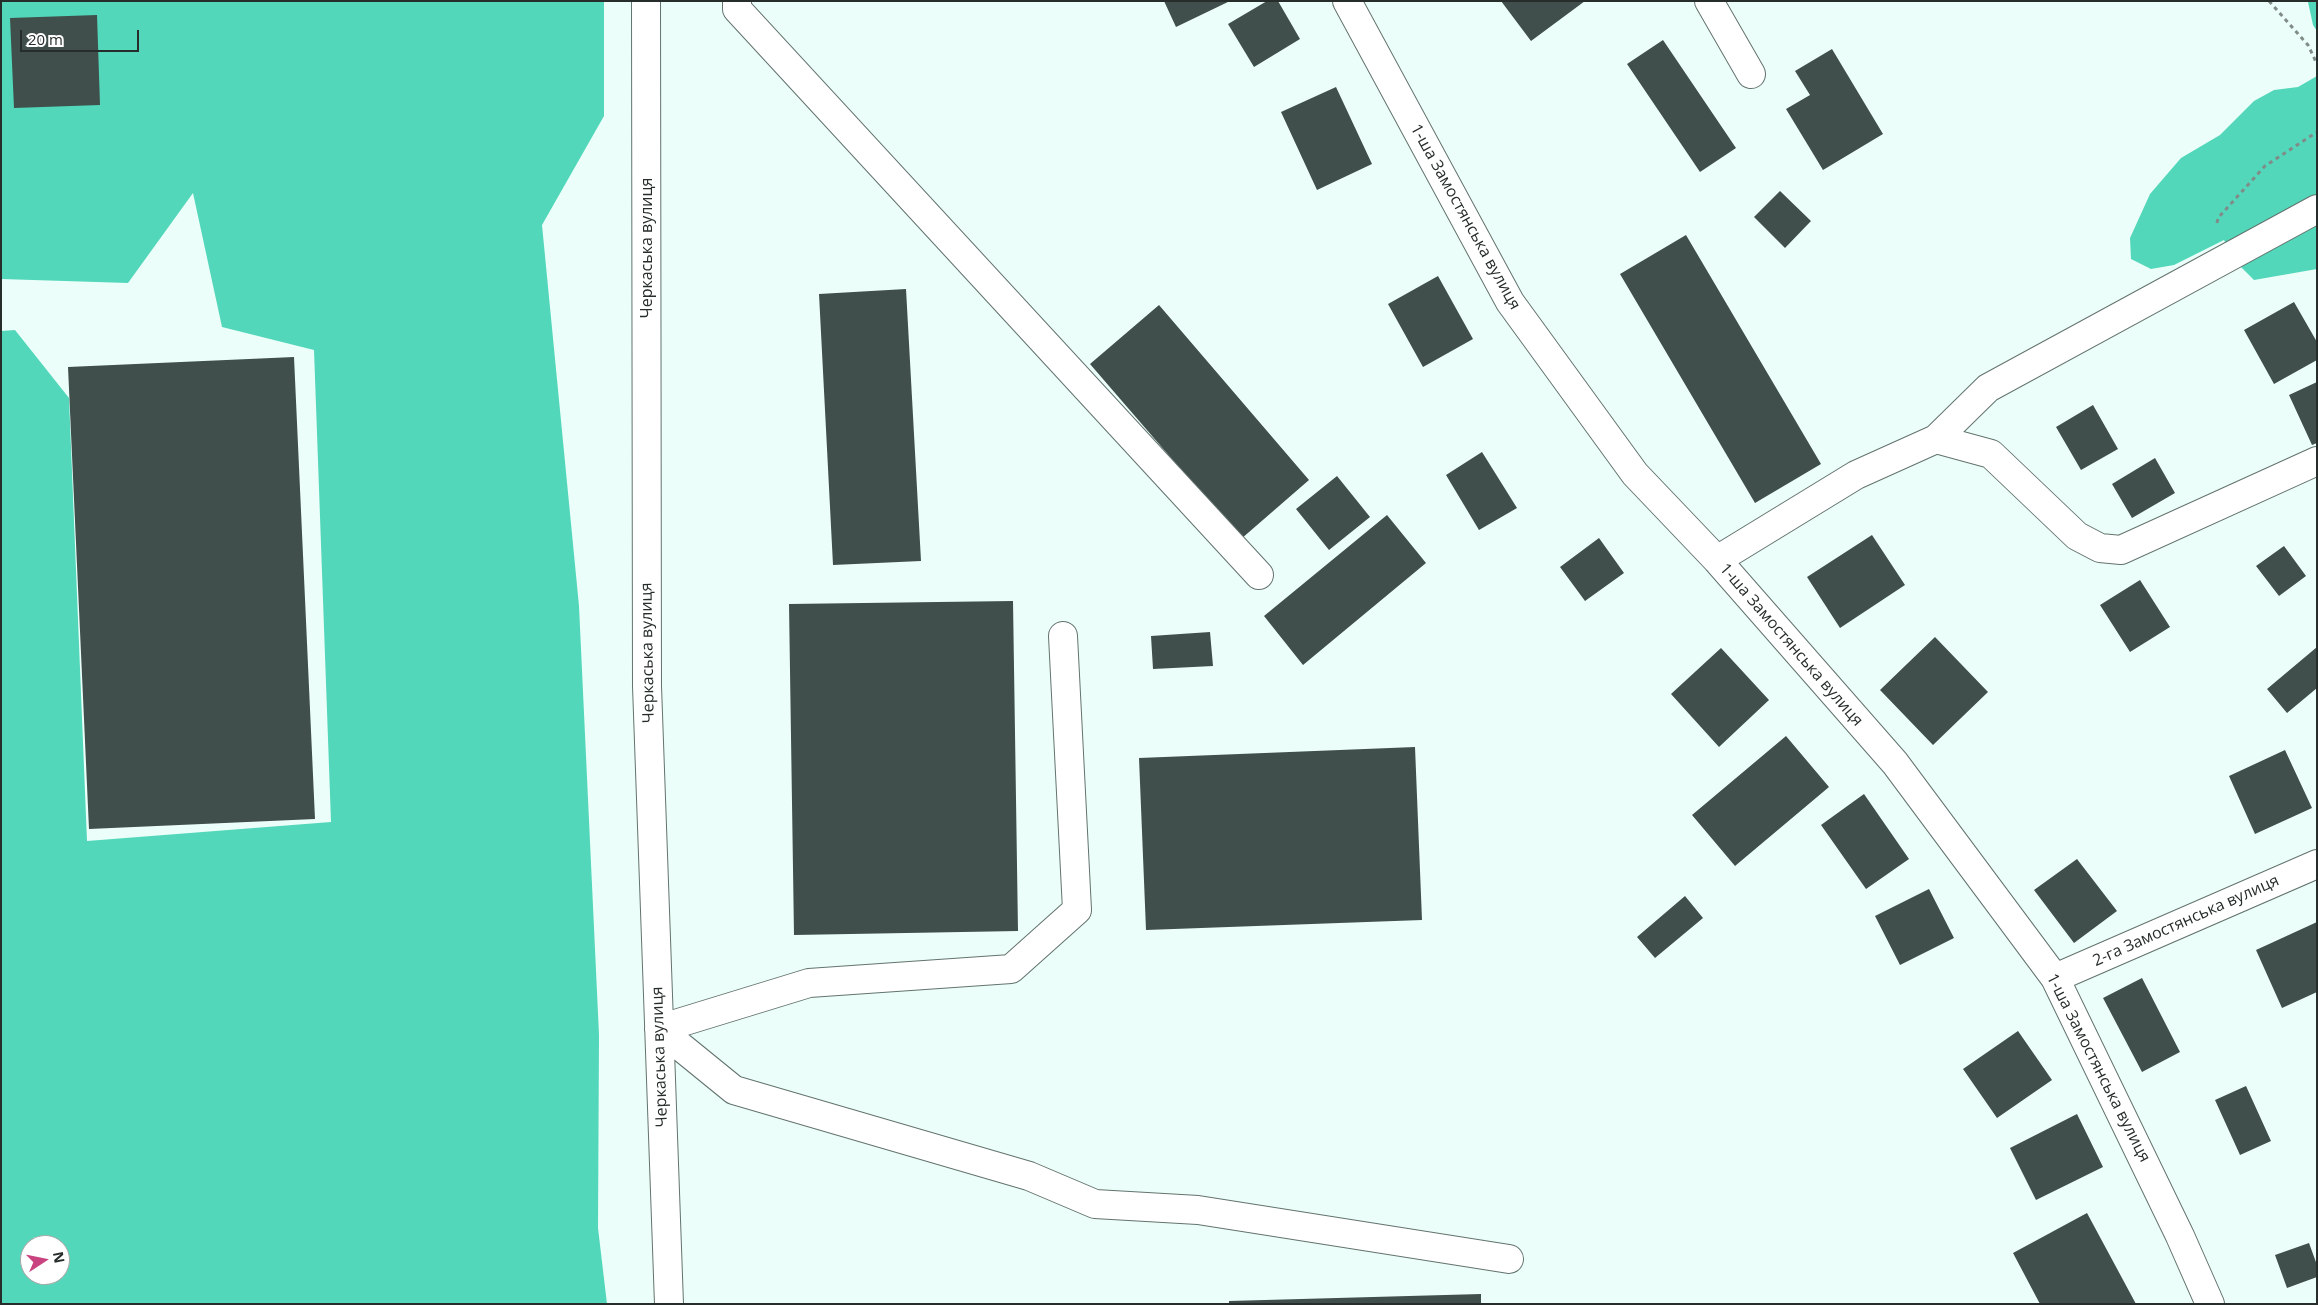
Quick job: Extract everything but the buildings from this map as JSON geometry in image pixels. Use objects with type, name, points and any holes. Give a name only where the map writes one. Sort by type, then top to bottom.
[{"type":"street","name":"Черкаська вулиця","points":[[646,1],[647,686],[669,1304]]},
{"type":"street","points":[[737,1],[737,9],[1259,575]]},
{"type":"street","name":"1-ша Замостянська вулиця","points":[[1347,1],[1510,302],[1635,474],[1716,560],[1895,763],[2055,978],[2180,1236],[2210,1304]]},
{"type":"street","points":[[1708,1],[1751,74]]},
{"type":"street","points":[[1716,560],[1856,475],[1936,439],[1988,388],[2208,266],[2317,209]]},
{"type":"street","points":[[1936,439],[1991,454],[2077,536],[2100,548],[2121,550],[2317,461]]},
{"type":"street","points":[[660,1029],[809,983],[1011,969],[1077,910],[1064,636]]},
{"type":"street","name":"2-га Замостянська вулиця","points":[[2055,978],[2317,864]]},
{"type":"street","points":[[660,1029],[734,1090],[1029,1176],[1095,1204],[1198,1210],[1509,1259]]},
{"type":"path","points":[[2269,1],[2308,45],[2317,64]]},
{"type":"path","points":[[2208,266],[2218,218],[2265,166],[2317,132]]},
{"type":"green space","points":[[1,1],[604,1],[604,116],[542,225],[579,606],[599,1035],[598,1228],[607,1304],[1,1304],[1,331],[15,330],[69,398],[87,841],[331,822],[314,350],[222,327],[193,193],[128,283],[1,279]]},
{"type":"green space","points":[[2317,1],[2317,31],[2313,25],[2308,2]]},
{"type":"green space","points":[[2317,76],[2317,269],[2254,280],[2235,261],[2224,240],[2174,265],[2151,269],[2131,259],[2130,238],[2150,194],[2181,158],[2220,135],[2254,101],[2274,90],[2298,87]]}]
